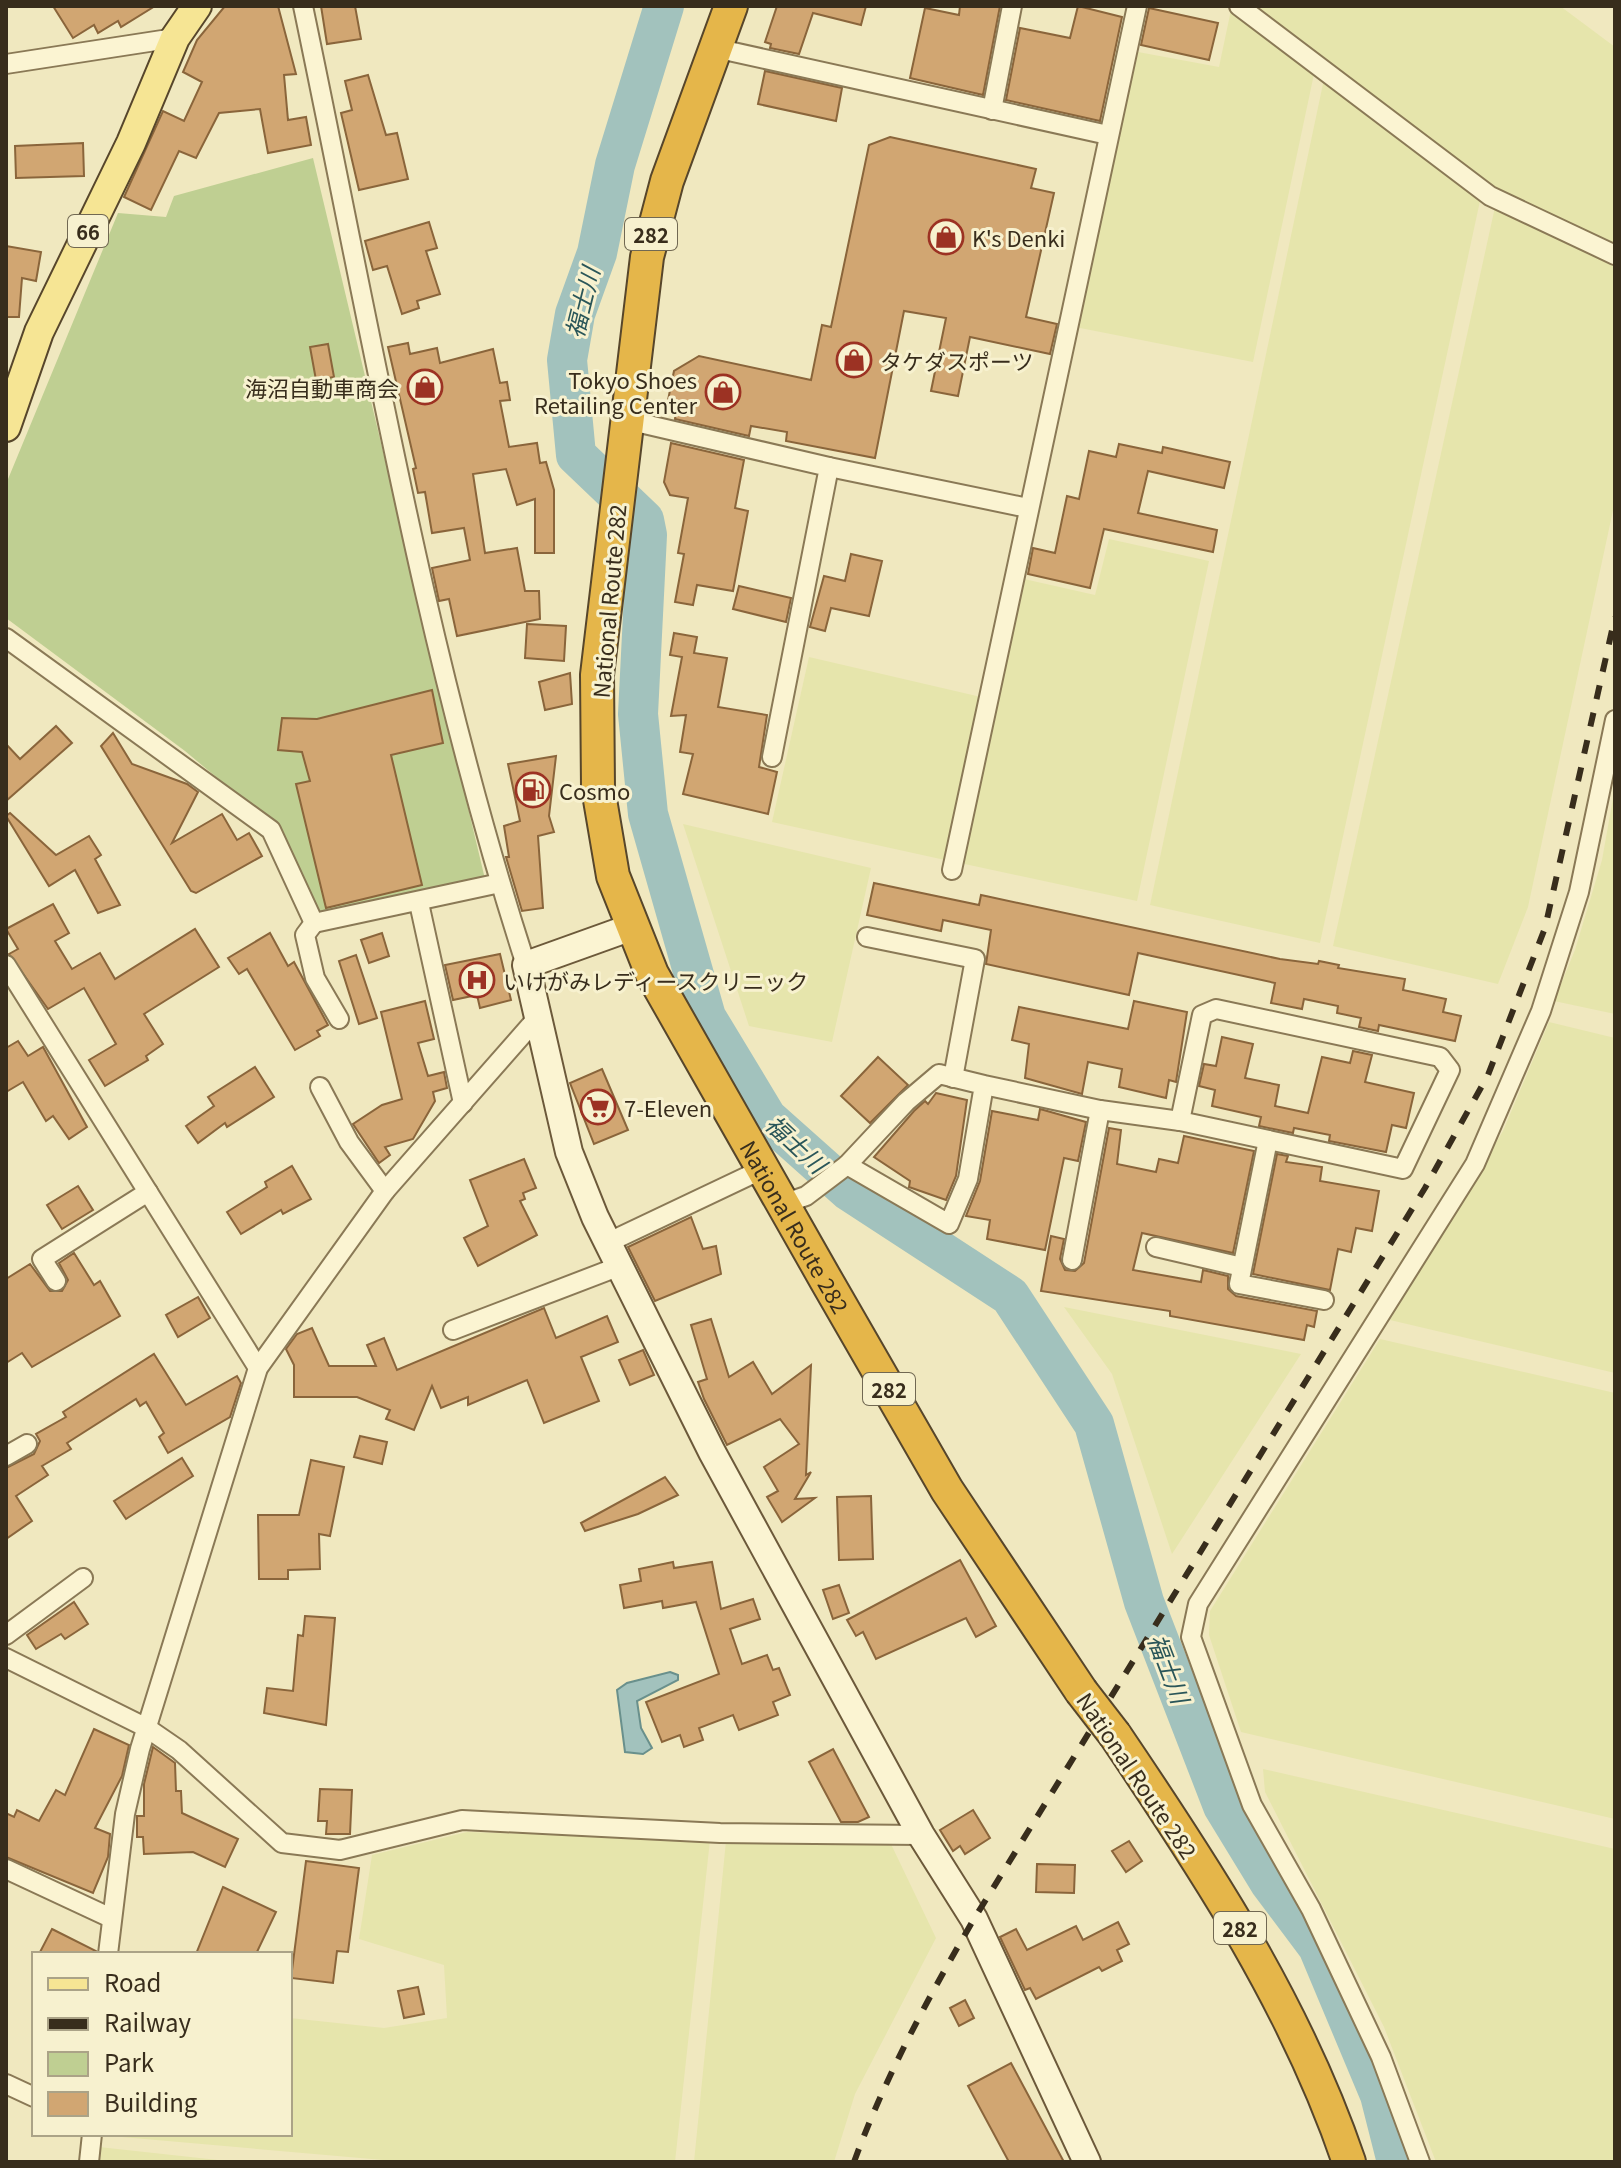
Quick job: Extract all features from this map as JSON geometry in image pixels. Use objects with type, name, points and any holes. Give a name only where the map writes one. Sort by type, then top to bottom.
[{"type":"highway","name":"National Route 282","points":[[731,6],[654,222],[627,420],[597,675],[598,788],[613,876],[652,974],[765,1168],[796,1200],[947,1490],[1081,1691],[1115,1735],[1262,1963],[1300,2038],[1349,2162]]},
{"type":"main road","name":"66","points":[[6,427],[12,395],[39,332],[131,143],[175,38],[197,6]]},
{"type":"street","points":[[303,6],[433,628],[500,883],[526,965],[569,1152],[607,1243],[712,1452],[921,1835],[974,1919],[1087,2162]]},
{"type":"street","points":[[992,110],[1012,6]]},
{"type":"street","points":[[952,870],[1137,6]]},
{"type":"street","points":[[1239,6],[1490,196],[1615,255]]},
{"type":"street","points":[[6,64],[175,38]]},
{"type":"street","points":[[715,48],[1108,135]]},
{"type":"street","points":[[627,420],[829,467],[1028,508]]},
{"type":"street","points":[[772,757],[829,467]]},
{"type":"street","points":[[6,638],[271,830],[314,923]]},
{"type":"street","points":[[1420,2162],[1381,2057],[1311,1909],[1252,1805],[1191,1637],[1198,1604],[1475,1164],[1541,1011],[1574,907],[1615,720]]},
{"type":"street","points":[[339,1019],[315,978],[305,935],[314,923],[419,903],[500,883]]},
{"type":"street","points":[[419,903],[463,1103]]},
{"type":"street","points":[[526,965],[632,927]]},
{"type":"street","points":[[867,937],[975,959],[953,1078]]},
{"type":"street","points":[[6,965],[258,1368]]},
{"type":"street","points":[[796,1200],[846,1166],[906,1102],[939,1074],[1100,1110],[1180,1121],[1403,1169],[1450,1070],[1440,1057],[1216,1009],[1202,1015],[1180,1121]]},
{"type":"street","points":[[108,1952],[125,1814],[147,1728],[258,1368],[385,1191],[538,1017]]},
{"type":"street","points":[[846,1166],[949,1224],[968,1179],[984,1085]]},
{"type":"street","points":[[320,1087],[349,1142],[385,1191]]},
{"type":"street","points":[[1072,1260],[1100,1110]]},
{"type":"street","points":[[1268,1140],[1239,1284],[1324,1300]]},
{"type":"street","points":[[607,1243],[765,1168]]},
{"type":"street","points":[[56,1281],[42,1259],[148,1192]]},
{"type":"street","points":[[1156,1247],[1242,1267]]},
{"type":"street","points":[[453,1330],[620,1266]]},
{"type":"street","points":[[6,1456],[27,1444]]},
{"type":"street","points":[[6,1635],[83,1578]]},
{"type":"street","points":[[6,1658],[147,1728],[179,1750],[282,1843],[340,1850],[462,1820],[720,1833],[921,1835]]},
{"type":"street","points":[[6,1869],[111,1918]]},
{"type":"street","points":[[6,2084],[32,2096]]},
{"type":"street","points":[[89,2162],[92,2136]]},
{"type":"green space","points":[[1249,6],[1560,6],[1615,47],[1615,245],[1498,190]]},
{"type":"green space","points":[[1231,10],[1314,74],[1253,362],[1075,327],[1138,52],[1219,67]]},
{"type":"green space","points":[[1324,79],[1480,201],[1320,943],[1150,905]]},
{"type":"green space","points":[[313,158],[485,879],[322,917],[282,832],[185,751],[6,618],[6,484],[118,213],[166,217],[174,196]]},
{"type":"green space","points":[[1495,207],[1615,266],[1615,501],[1528,907],[1498,984],[1333,946]]},
{"type":"green space","points":[[1109,539],[1209,561],[1137,901],[960,863],[1024,579],[1095,595]]},
{"type":"green space","points":[[809,657],[981,697],[945,860],[772,822]]},
{"type":"green space","points":[[1615,787],[1615,1014],[1554,1001],[1575,950],[1602,860]]},
{"type":"green space","points":[[683,824],[871,868],[832,1042],[749,1026]]},
{"type":"green space","points":[[1549,1022],[1615,1038],[1615,1373],[1390,1320],[1503,1131]]},
{"type":"green space","points":[[1064,1307],[1301,1354],[1172,1554],[1112,1374]]},
{"type":"green space","points":[[1380,1339],[1615,1393],[1615,1819],[1241,1732],[1209,1635],[1210,1611]]},
{"type":"green space","points":[[1263,1769],[1615,1849],[1615,2162],[1436,2162],[1384,2027],[1265,1792]]},
{"type":"green space","points":[[467,1832],[710,1840],[675,2162],[406,2162],[110,2136],[292,2136],[292,2018],[384,2028],[447,2018],[444,1965],[359,1939],[372,1855]]},
{"type":"green space","points":[[726,1841],[890,1842],[936,1938],[855,2094],[834,2162],[694,2162]]},
{"type":"green space","points":[[99,2147],[236,2162],[97,2162]]},
{"type":"water","points":[[670,1672],[678,1675],[678,1680],[637,1701],[641,1728],[652,1748],[643,1754],[625,1752],[617,1690],[627,1683]]},
{"type":"building","points":[[53,6],[155,6],[121,27],[118,21],[98,33],[94,25],[73,38]]},
{"type":"building","points":[[225,6],[278,6],[296,74],[284,75],[288,120],[306,117],[311,145],[268,153],[260,109],[219,113],[196,158],[179,151],[151,210],[124,197],[163,111],[184,121],[202,82],[183,72],[197,40]]},
{"type":"building","points":[[321,6],[355,6],[361,39],[327,44]]},
{"type":"building","points":[[777,6],[866,6],[861,25],[813,13],[799,54],[770,48],[771,44],[765,42]]},
{"type":"building","points":[[960,6],[1000,6],[983,95],[910,78],[925,8],[959,15]]},
{"type":"building","points":[[1078,6],[1122,17],[1100,121],[1006,100],[1020,28],[1070,38]]},
{"type":"building","points":[[1149,8],[1218,23],[1209,60],[1141,45]]},
{"type":"building","points":[[765,71],[842,88],[836,121],[758,104]]},
{"type":"building","points":[[368,75],[386,135],[397,133],[408,179],[359,190],[341,113],[352,110],[345,81]]},
{"type":"building","points":[[890,137],[1036,169],[1031,188],[1054,193],[1026,317],[1057,324],[1050,354],[970,337],[958,396],[931,391],[946,318],[904,311],[875,458],[786,441],[787,432],[751,426],[749,436],[675,419],[676,412],[666,410],[674,371],[699,356],[811,380],[822,325],[831,327],[869,145]]},
{"type":"building","points":[[83,143],[84,176],[16,178],[15,146]]},
{"type":"building","points":[[429,222],[437,248],[426,251],[440,294],[417,301],[419,308],[402,314],[387,266],[373,270],[365,241]]},
{"type":"building","points":[[6,246],[41,252],[36,281],[22,278],[19,317],[6,317]]},
{"type":"building","points":[[408,343],[410,354],[437,348],[440,363],[493,349],[500,383],[507,382],[510,400],[500,401],[509,447],[537,443],[540,463],[546,462],[554,490],[554,553],[535,553],[535,499],[517,505],[506,469],[473,474],[485,553],[517,548],[525,591],[539,591],[540,619],[457,636],[449,599],[439,601],[432,568],[470,560],[464,528],[432,533],[425,492],[418,493],[413,469],[416,468],[388,347]]},
{"type":"building","points":[[328,344],[334,377],[316,380],[310,347]]},
{"type":"building","points":[[671,443],[744,460],[735,508],[748,511],[733,591],[697,585],[693,605],[675,602],[684,554],[678,553],[688,498],[670,495],[664,482]]},
{"type":"building","points":[[1119,444],[1162,453],[1163,447],[1230,462],[1224,488],[1148,471],[1138,513],[1217,530],[1213,552],[1104,529],[1090,588],[1028,574],[1033,548],[1055,553],[1067,496],[1079,499],[1089,451],[1116,457]]},
{"type":"building","points":[[851,554],[882,561],[869,616],[831,608],[825,631],[810,627],[824,576],[845,581]]},
{"type":"building","points":[[739,586],[791,598],[786,622],[733,609]]},
{"type":"building","points":[[527,624],[566,626],[564,661],[525,658]]},
{"type":"building","points":[[674,633],[697,637],[694,653],[727,658],[718,707],[767,715],[759,767],[777,772],[768,814],[683,794],[693,754],[680,752],[686,715],[671,716],[682,657],[670,655]]},
{"type":"building","points":[[570,673],[572,704],[545,710],[539,682]]},
{"type":"building","points":[[432,690],[443,743],[391,755],[422,885],[326,908],[296,784],[310,781],[302,752],[278,750],[282,718],[317,719]]},
{"type":"building","points":[[56,726],[72,743],[6,801],[6,744],[20,759]]},
{"type":"building","points":[[113,733],[132,764],[187,784],[198,792],[172,843],[222,814],[237,840],[249,833],[262,856],[196,893],[191,891],[101,746]]},
{"type":"building","name":"Cosmo","points":[[556,756],[549,816],[554,832],[538,836],[543,908],[522,911],[506,857],[509,857],[504,826],[520,821],[508,764]]},
{"type":"building","points":[[10,813],[56,855],[89,836],[101,855],[95,859],[120,905],[98,913],[75,870],[49,886],[6,816]]},
{"type":"building","points":[[874,883],[979,905],[981,895],[1280,959],[1318,964],[1319,961],[1339,965],[1338,968],[1405,979],[1403,990],[1446,999],[1443,1012],[1461,1016],[1455,1041],[1379,1025],[1378,1031],[1359,1027],[1361,1018],[1337,1013],[1338,1006],[1304,999],[1302,1009],[1271,1003],[1275,983],[1138,953],[1129,995],[986,964],[991,930],[943,920],[941,931],[867,915]]},
{"type":"building","points":[[53,904],[69,933],[55,941],[72,969],[100,953],[115,979],[195,929],[219,967],[144,1014],[163,1044],[146,1056],[148,1060],[105,1086],[89,1060],[116,1044],[84,988],[48,1009],[9,954],[18,949],[6,929]]},
{"type":"building","points":[[270,933],[288,966],[294,962],[328,1025],[317,1031],[320,1036],[295,1050],[247,969],[239,974],[228,958]]},
{"type":"building","points":[[382,933],[389,956],[369,963],[361,940]]},
{"type":"building","name":"いけがみレディースクリニック","points":[[500,954],[511,1000],[480,1008],[477,995],[453,1000],[445,965]]},
{"type":"building","points":[[356,955],[377,1018],[359,1024],[339,961]]},
{"type":"building","points":[[425,1001],[434,1039],[418,1043],[428,1076],[444,1072],[447,1088],[433,1092],[435,1101],[413,1139],[385,1147],[390,1155],[379,1163],[353,1124],[382,1105],[402,1099],[381,1012]]},
{"type":"building","points":[[1134,1001],[1187,1012],[1176,1082],[1169,1080],[1166,1098],[1119,1087],[1122,1069],[1088,1062],[1082,1094],[1025,1078],[1029,1044],[1012,1040],[1019,1007],[1128,1029]]},
{"type":"building","points":[[1222,1037],[1253,1044],[1245,1078],[1279,1085],[1275,1106],[1308,1113],[1322,1057],[1350,1063],[1353,1051],[1372,1055],[1365,1082],[1414,1093],[1406,1128],[1392,1125],[1386,1152],[1329,1141],[1330,1135],[1294,1128],[1293,1133],[1259,1126],[1261,1117],[1212,1106],[1215,1090],[1199,1086],[1204,1064],[1216,1066]]},
{"type":"building","points":[[18,1041],[28,1056],[43,1047],[87,1127],[69,1139],[53,1116],[46,1121],[23,1082],[6,1092],[6,1048]]},
{"type":"building","points":[[878,1057],[908,1085],[870,1123],[841,1096]]},
{"type":"building","points":[[255,1067],[274,1097],[227,1127],[225,1123],[198,1143],[186,1126],[214,1106],[208,1097]]},
{"type":"building","name":"7-Eleven","points":[[602,1069],[628,1130],[594,1144],[570,1083]]},
{"type":"building","points":[[936,1093],[967,1100],[956,1176],[946,1200],[909,1187],[910,1181],[874,1157],[914,1111],[925,1101],[928,1104]]},
{"type":"building","points":[[1040,1109],[1086,1122],[1078,1161],[1064,1158],[1045,1250],[987,1239],[990,1220],[966,1216],[980,1181],[992,1111],[1038,1120]]},
{"type":"building","points":[[1109,1128],[1121,1130],[1117,1164],[1156,1172],[1159,1159],[1178,1163],[1184,1136],[1254,1151],[1233,1253],[1142,1233],[1133,1270],[1201,1282],[1203,1270],[1228,1276],[1228,1289],[1236,1296],[1317,1311],[1314,1327],[1307,1325],[1304,1340],[1170,1316],[1170,1311],[1041,1291],[1051,1236],[1064,1239],[1060,1259],[1065,1270],[1075,1271],[1084,1263]]},
{"type":"building","points":[[1277,1154],[1288,1156],[1286,1162],[1322,1167],[1320,1181],[1379,1191],[1372,1231],[1356,1228],[1351,1252],[1338,1249],[1330,1290],[1253,1274]]},
{"type":"building","points":[[524,1159],[536,1188],[523,1193],[525,1199],[520,1201],[537,1235],[478,1266],[464,1238],[488,1226],[470,1180]]},
{"type":"building","points":[[292,1166],[311,1199],[283,1214],[281,1210],[241,1234],[227,1212],[267,1187],[265,1182]]},
{"type":"building","points":[[78,1186],[93,1210],[62,1229],[47,1205]]},
{"type":"building","points":[[691,1217],[703,1249],[716,1246],[721,1274],[655,1301],[628,1247]]},
{"type":"building","points":[[74,1253],[94,1285],[100,1281],[120,1316],[32,1367],[22,1353],[6,1363],[6,1279],[30,1264],[50,1291],[62,1291],[68,1280],[59,1263]]},
{"type":"building","points":[[198,1297],[210,1318],[178,1337],[166,1315]]},
{"type":"building","points":[[544,1308],[556,1338],[607,1316],[618,1342],[581,1357],[599,1401],[544,1423],[527,1380],[468,1405],[468,1397],[441,1408],[432,1386],[414,1430],[386,1419],[390,1410],[357,1397],[294,1397],[294,1365],[286,1349],[297,1334],[312,1328],[329,1366],[376,1366],[367,1345],[384,1338],[397,1370]]},
{"type":"building","points":[[711,1319],[729,1377],[753,1362],[772,1394],[811,1365],[806,1475],[811,1472],[795,1499],[815,1498],[782,1522],[767,1497],[778,1491],[764,1467],[799,1444],[780,1419],[727,1445],[698,1382],[707,1379],[691,1325]]},
{"type":"building","points":[[643,1350],[654,1375],[630,1385],[619,1360]]},
{"type":"building","points":[[154,1354],[186,1405],[237,1376],[241,1383],[230,1417],[168,1453],[159,1437],[164,1433],[146,1402],[140,1406],[136,1399],[67,1443],[71,1449],[42,1466],[48,1475],[16,1496],[32,1521],[6,1539],[6,1468],[34,1454],[40,1441],[36,1434],[66,1417],[63,1412]]},
{"type":"building","points":[[360,1436],[387,1442],[382,1464],[354,1457]]},
{"type":"building","points":[[182,1458],[193,1476],[126,1519],[114,1501]]},
{"type":"building","points":[[311,1460],[344,1467],[330,1536],[319,1534],[320,1569],[288,1570],[288,1579],[259,1579],[258,1515],[299,1515]]},
{"type":"building","points":[[665,1477],[678,1495],[638,1514],[585,1531],[581,1523]]},
{"type":"building","points":[[871,1496],[873,1559],[839,1560],[837,1497]]},
{"type":"building","points":[[960,1560],[996,1626],[976,1637],[966,1618],[876,1659],[863,1632],[856,1636],[847,1620]]},
{"type":"building","points":[[673,1562],[674,1568],[712,1562],[721,1609],[753,1599],[760,1619],[730,1629],[742,1664],[767,1655],[773,1670],[779,1668],[790,1695],[773,1702],[778,1715],[739,1730],[733,1715],[699,1728],[703,1740],[684,1747],[680,1735],[662,1742],[646,1702],[719,1674],[696,1602],[663,1608],[662,1601],[624,1608],[620,1585],[641,1581],[639,1569]]},
{"type":"building","points":[[839,1585],[849,1613],[833,1619],[823,1590]]},
{"type":"building","points":[[74,1602],[88,1624],[65,1639],[61,1634],[36,1649],[27,1635]]},
{"type":"building","points":[[305,1616],[335,1618],[326,1725],[264,1713],[267,1688],[293,1691],[298,1635],[303,1636]]},
{"type":"building","points":[[94,1729],[129,1745],[122,1776],[95,1828],[110,1834],[108,1857],[93,1893],[6,1857],[6,1813],[14,1817],[17,1810],[39,1821],[56,1790],[65,1795]]},
{"type":"building","points":[[153,1747],[175,1763],[176,1791],[181,1791],[182,1813],[238,1839],[225,1867],[193,1852],[144,1854],[143,1837],[137,1837],[137,1816],[144,1816],[144,1784]]},
{"type":"building","points":[[833,1749],[869,1817],[858,1822],[841,1822],[809,1762]]},
{"type":"building","points":[[320,1789],[352,1790],[350,1834],[326,1834],[327,1821],[318,1821]]},
{"type":"building","points":[[973,1810],[990,1838],[965,1854],[960,1846],[953,1851],[940,1830]]},
{"type":"building","points":[[1129,1841],[1142,1861],[1126,1872],[1112,1851]]},
{"type":"building","points":[[306,1861],[359,1868],[348,1952],[337,1951],[333,1983],[292,1978]]},
{"type":"building","points":[[1037,1864],[1075,1865],[1074,1893],[1036,1892]]},
{"type":"building","points":[[223,1887],[276,1912],[257,1952],[197,1952]]},
{"type":"building","points":[[1118,1922],[1129,1944],[1117,1950],[1122,1961],[1102,1971],[1099,1967],[1036,1999],[1030,1988],[1025,1990],[1000,1937],[1016,1929],[1027,1950],[1076,1926],[1083,1940]]},
{"type":"building","points":[[52,1929],[96,1951],[96,1952],[40,1952]]},
{"type":"building","points":[[418,1987],[424,2014],[404,2018],[398,1991]]},
{"type":"building","points":[[965,2000],[974,2018],[959,2026],[950,2008]]},
{"type":"building","points":[[1011,2063],[1064,2162],[1009,2162],[968,2086]]},
{"type":"waterway","name":"福士川","points":[[664,6],[615,165],[597,253],[575,314],[567,360],[576,455],[644,520],[647,535],[638,714],[648,814],[706,1017],[767,1118],[849,1191],[1010,1296],[1094,1424],[1144,1602],[1223,1806],[1270,1883],[1318,1947],[1380,2095],[1397,2162]]},
{"type":"railway","points":[[854,2162],[909,2038],[974,1919],[1425,1188],[1488,1075],[1545,928],[1615,617]]},
{"type":"place","name":"K's Denki","points":[[946,237]]},
{"type":"place","name":"タケダスポーツ","points":[[854,360]]},
{"type":"place","name":"海沼自動車商会","points":[[425,387]]},
{"type":"place","name":"Tokyo Shoes Retailing Center","points":[[723,392]]},
{"type":"place","name":"Cosmo","points":[[533,790]]},
{"type":"place","name":"いけがみレディースクリニック","points":[[477,980]]},
{"type":"place","name":"7-Eleven","points":[[598,1107]]}]
